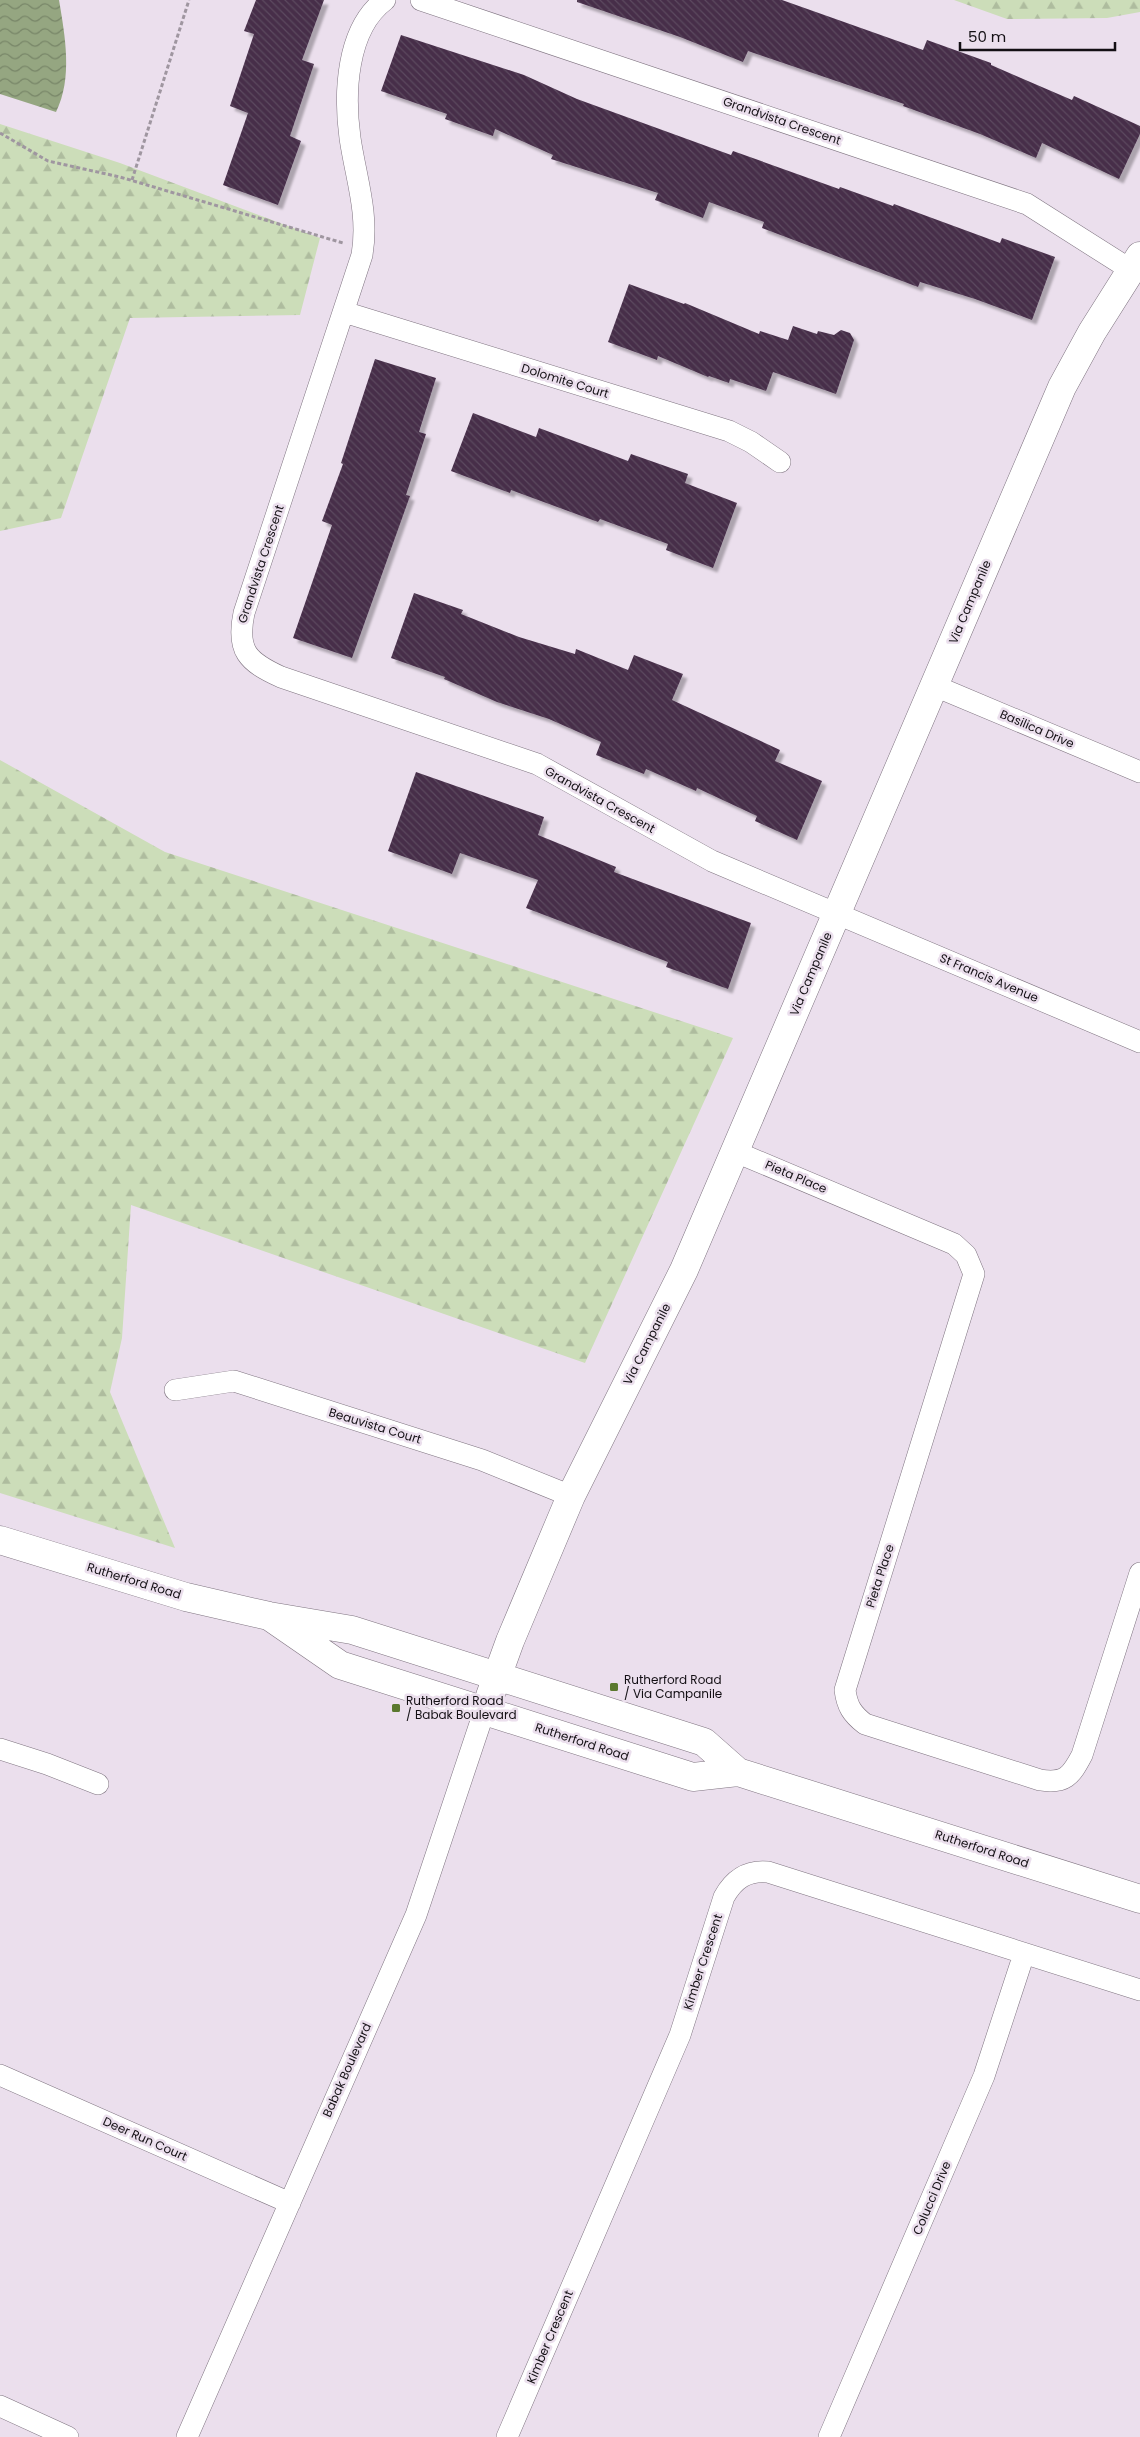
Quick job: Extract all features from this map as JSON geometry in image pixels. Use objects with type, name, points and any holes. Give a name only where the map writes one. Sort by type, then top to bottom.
[{"type":"main road","name":"Via Campanile","points":[[490,1694],[571,1496],[664,1312],[736,1152],[1062,387],[1092,332],[1136,263]]},
{"type":"main road","name":"Rutherford Road","points":[[0,1540],[186,1597],[269,1616],[352,1630],[490,1694],[693,1777],[738,1772],[1140,1899]]},
{"type":"main road","name":"Rutherford Road","points":[[269,1616],[340,1665],[490,1694],[704,1742],[738,1772]]},
{"type":"street","name":"Grandvista Crescent","points":[[385,0],[373,8],[364,22],[353,53],[348,99],[350,138],[360,183],[365,233],[362,255],[244,614],[240,633],[243,651],[261,668],[281,677],[536,764],[712,861],[837,914]]},
{"type":"street","name":"Grandvista Crescent","points":[[421,0],[1027,204],[1136,263]]},
{"type":"street","name":"Dolomite Court","points":[[344,312],[728,431],[751,442],[780,462]]},
{"type":"street","name":"Basilica Drive","points":[[935,686],[1140,772]]},
{"type":"street","name":"St Francis Avenue","points":[[837,914],[1140,1042]]},
{"type":"street","name":"Pieta Place","points":[[736,1152],[954,1244],[966,1255],[974,1274],[845,1690],[847,1705],[853,1715],[864,1724],[1040,1780],[1053,1782],[1065,1779],[1074,1770],[1082,1755],[1140,1573]]},
{"type":"street","name":"Beauvista Court","points":[[175,1390],[234,1381],[482,1460],[571,1496]]},
{"type":"street","name":"Babak Boulevard","points":[[187,2437],[416,1915],[490,1694]]},
{"type":"street","points":[[0,1749],[47,1764],[98,1784]]},
{"type":"street","name":"Kimber Crescent","points":[[507,2437],[680,2036],[724,1897],[732,1884],[743,1875],[756,1871],[768,1872],[1140,1990]]},
{"type":"street","name":"Colucci Drive","points":[[829,2437],[984,2076],[1024,1954]]},
{"type":"street","name":"Deer Run Court","points":[[0,2075],[290,2203]]},
{"type":"street","points":[[0,2406],[68,2437]]},
{"type":"path","points":[[132,180],[189,0]]},
{"type":"path","points":[[0,132],[48,161],[132,180],[346,243]]},
{"type":"green space","points":[[954,0],[1140,0],[1140,12],[1107,18],[1007,19]]},
{"type":"green space","points":[[0,124],[120,163],[320,238],[300,315],[130,318],[61,518],[0,531]]},
{"type":"green space","points":[[0,760],[165,852],[733,1038],[585,1363],[131,1205],[122,1338],[110,1392],[175,1548],[0,1493]]},
{"type":"water","points":[[0,0],[59,0],[65,42],[66,71],[61,99],[56,112],[0,94]]},
{"type":"building","points":[[256,0],[324,0],[302,60],[314,64],[290,136],[301,141],[278,205],[223,185],[248,113],[230,106],[254,34],[244,31]]},
{"type":"building","points":[[577,0],[782,0],[923,50],[927,40],[991,63],[991,65],[1072,100],[1074,96],[1140,126],[1140,134],[1119,179],[1042,143],[1036,158],[980,134],[903,106],[904,104],[748,51],[743,62],[680,37],[577,2]]},
{"type":"building","points":[[401,35],[524,75],[577,99],[731,155],[733,151],[839,189],[840,187],[893,206],[894,204],[1000,243],[1002,238],[1055,257],[1032,320],[975,299],[920,282],[918,287],[762,228],[764,222],[709,202],[703,218],[655,200],[658,193],[551,159],[553,155],[495,129],[493,136],[445,119],[447,114],[381,91]]},
{"type":"building","points":[[629,284],[685,303],[759,334],[760,331],[788,340],[793,326],[817,334],[818,331],[834,335],[841,330],[850,333],[854,340],[836,394],[773,372],[766,391],[730,379],[729,383],[708,377],[658,356],[657,360],[608,342]]},
{"type":"building","points":[[375,359],[436,378],[419,432],[426,434],[406,495],[410,496],[352,658],[293,638],[332,525],[322,521],[343,464],[341,463]]},
{"type":"building","points":[[473,413],[536,437],[539,428],[628,461],[631,454],[688,474],[685,483],[737,503],[713,568],[666,550],[668,544],[600,519],[598,522],[511,490],[510,493],[451,471]]},
{"type":"building","points":[[414,593],[463,610],[461,614],[519,637],[575,654],[576,649],[628,670],[634,655],[683,674],[672,700],[780,750],[775,761],[822,781],[797,840],[755,821],[757,816],[697,788],[696,791],[646,769],[644,774],[596,755],[601,742],[549,719],[497,702],[444,679],[445,677],[391,658]]},
{"type":"building","points":[[416,772],[544,817],[538,835],[616,867],[614,872],[751,923],[728,989],[666,967],[668,962],[526,908],[538,880],[460,853],[452,874],[388,851]]},
{"type":"place","name":"Rutherford Road / Via Campanile","points":[[614,1687]]},
{"type":"place","name":"Rutherford Road / Babak Boulevard","points":[[396,1708]]}]
